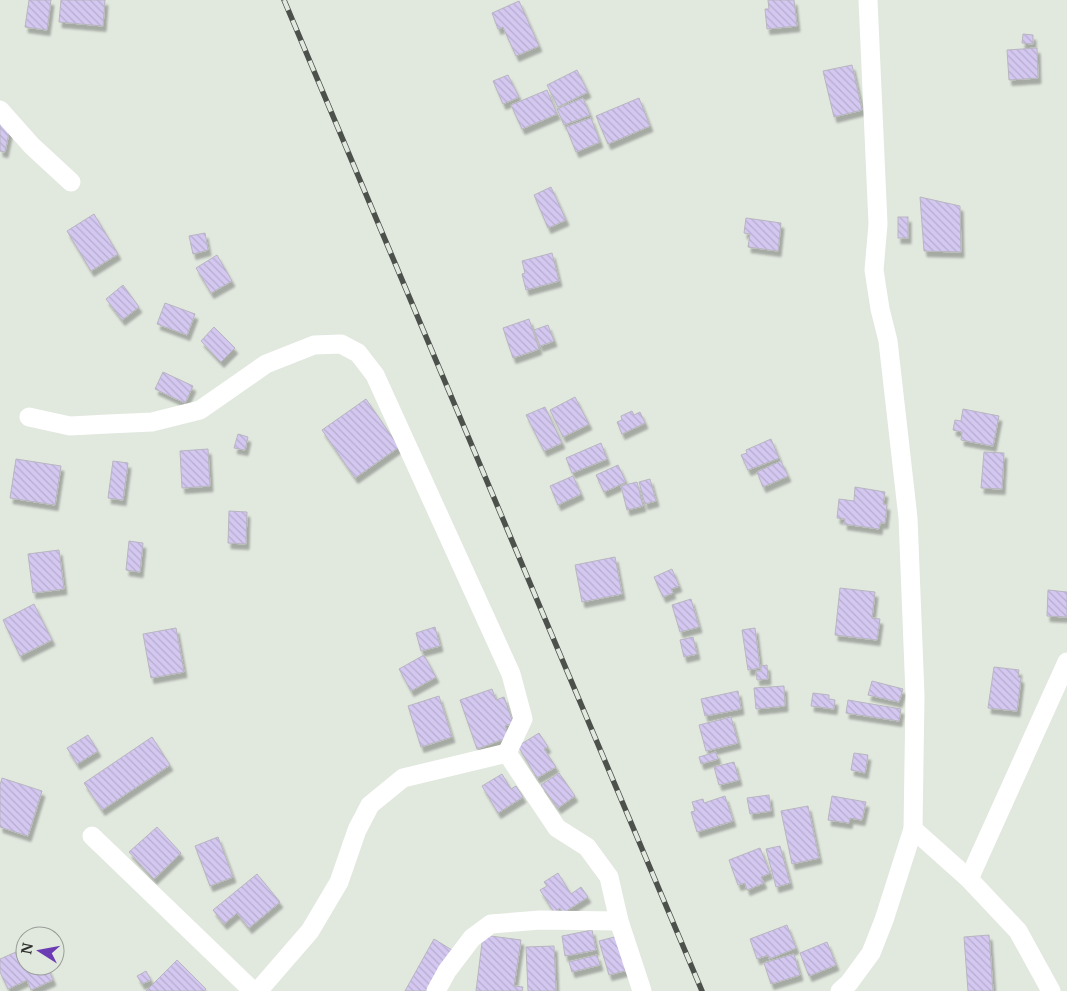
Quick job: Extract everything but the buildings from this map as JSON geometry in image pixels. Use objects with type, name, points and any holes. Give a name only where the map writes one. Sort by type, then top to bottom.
[{"type":"street","points":[[840,991],[849,983],[871,953],[884,920],[913,829],[915,695],[908,518],[888,341],[880,310],[874,270],[878,224],[868,0]]},
{"type":"street","points":[[0,110],[32,146],[71,182]]},
{"type":"street","points":[[29,417],[70,426],[152,422],[200,410],[266,364],[314,345],[340,344],[358,353],[375,375],[511,674],[522,719],[508,753]]},
{"type":"street","points":[[969,879],[1067,662]]},
{"type":"street","points":[[508,753],[557,828],[587,847],[609,877],[619,921],[642,991]]},
{"type":"street","points":[[258,991],[310,931],[339,882],[357,830],[370,805],[404,778],[508,753]]},
{"type":"street","points":[[913,829],[969,879],[1018,931],[1051,991]]},
{"type":"street","points":[[92,836],[253,991]]},
{"type":"street","points":[[436,991],[447,971],[472,938],[492,924],[540,920],[619,921]]},
{"type":"railway","points":[[284,0],[702,991]]}]
